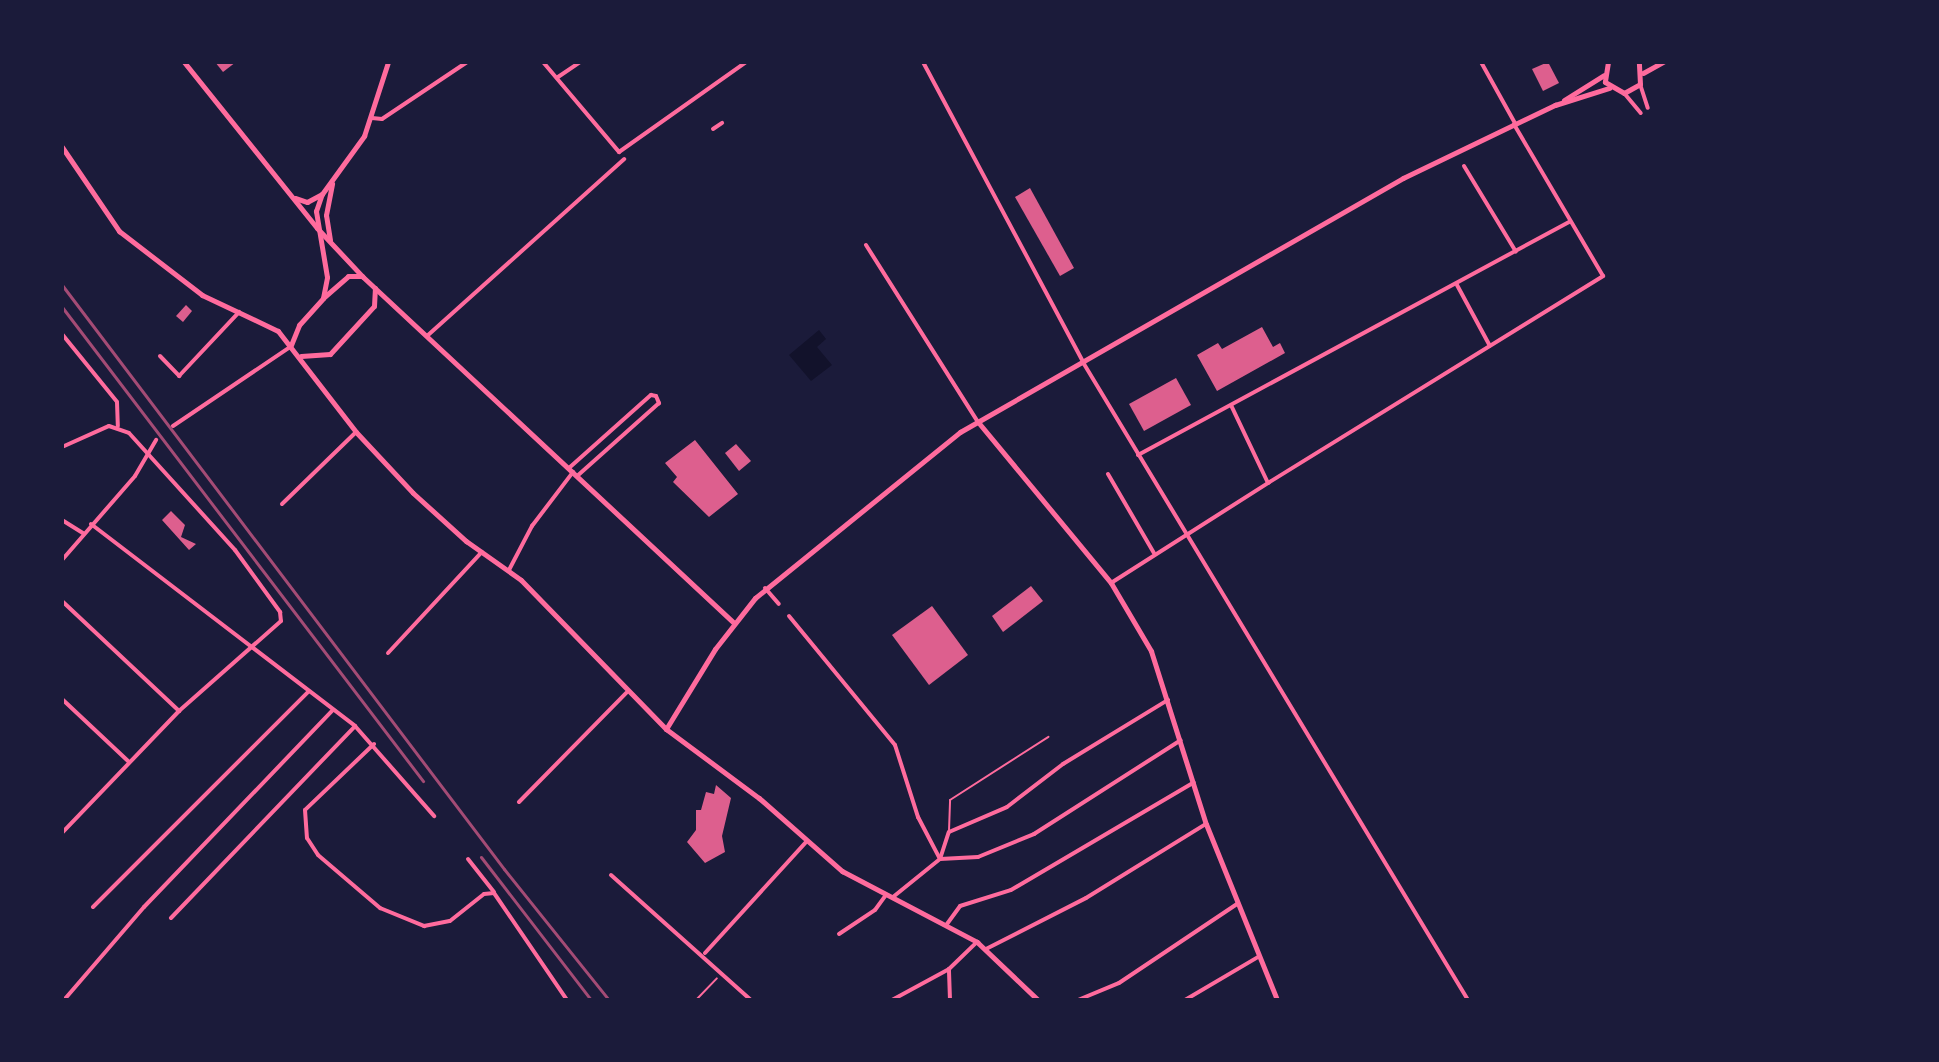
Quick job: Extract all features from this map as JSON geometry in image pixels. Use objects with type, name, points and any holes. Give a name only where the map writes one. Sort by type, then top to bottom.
[{"type":"street","points":[[184,62],[317,228],[363,277],[733,622]]},
{"type":"street","points":[[294,198],[307,202],[322,194],[334,180],[372,118],[388,62]]},
{"type":"street","points":[[372,118],[382,119],[467,62]]},
{"type":"street","points":[[543,62],[619,152],[746,62]]},
{"type":"street","points":[[558,77],[580,62]]},
{"type":"street","points":[[923,62],[982,180],[1138,455],[1468,1000]]},
{"type":"street","points":[[1111,583],[1154,553],[1603,276],[1569,222],[1481,62]]},
{"type":"street","points":[[1608,62],[1604,75],[1609,88]]},
{"type":"street","points":[[1639,62],[1643,73],[1640,84],[1648,108]]},
{"type":"street","points":[[1643,73],[1663,62]]},
{"type":"street","points":[[666,729],[733,622],[765,588],[914,464],[1083,360],[1379,191],[1555,105],[1604,75]]},
{"type":"street","points":[[1624,93],[1640,84]]},
{"type":"street","points":[[1555,105],[1609,88],[1624,93],[1641,113]]},
{"type":"street","points":[[713,129],[722,123]]},
{"type":"street","points":[[62,147],[119,231],[162,269],[271,327],[300,356],[356,432],[413,493],[482,552],[509,570],[626,693],[666,729],[759,798],[842,871],[977,942],[1038,1000]]},
{"type":"street","points":[[427,336],[624,159]]},
{"type":"street","points":[[1464,166],[1516,252]]},
{"type":"street","points":[[330,241],[326,215],[334,180]]},
{"type":"street","points":[[322,194],[317,228],[327,277],[323,298]]},
{"type":"street","points":[[1138,455],[1569,222]]},
{"type":"street","points":[[866,245],[978,422],[1111,583],[1151,651],[1206,824],[1277,1000]]},
{"type":"street","points":[[173,426],[291,346],[299,325],[348,276],[363,277]]},
{"type":"street","points":[[1457,285],[1490,346]]},
{"type":"street","points":[[300,356],[315,359],[330,354],[374,306],[375,288]]},
{"type":"street","points":[[160,356],[179,376],[239,312]]},
{"type":"street","points":[[62,334],[117,402],[118,426],[235,550],[280,612],[277,628],[179,711],[62,833]]},
{"type":"street","points":[[509,570],[532,526],[573,472],[651,395],[656,396],[659,403],[573,472]]},
{"type":"street","points":[[1231,405],[1268,483]]},
{"type":"street","points":[[62,447],[118,426]]},
{"type":"street","points":[[282,504],[356,432]]},
{"type":"street","points":[[62,560],[135,476],[156,440]]},
{"type":"street","points":[[1108,474],[1154,553]]},
{"type":"street","points":[[62,520],[83,533]]},
{"type":"street","points":[[91,524],[355,726],[374,744],[434,816]]},
{"type":"street","points":[[388,653],[482,552]]},
{"type":"street","points":[[765,588],[779,604]]},
{"type":"street","points":[[62,601],[179,711]]},
{"type":"street","points":[[789,616],[895,745],[918,817],[940,859]]},
{"type":"street","points":[[93,907],[309,691]]},
{"type":"street","points":[[519,802],[626,693]]},
{"type":"street","points":[[62,699],[129,762]]},
{"type":"street","points":[[940,859],[949,832],[1007,807],[1063,764],[1168,699]]},
{"type":"street","points":[[64,1000],[144,907],[333,710]]},
{"type":"street","points":[[171,918],[355,726]]},
{"type":"street","points":[[839,934],[940,859],[978,857],[1034,834],[1181,740]]},
{"type":"street","points":[[374,744],[305,810],[307,838],[318,855],[380,908],[424,926],[450,921],[484,894],[497,895]]},
{"type":"street","points":[[947,924],[960,906],[1011,890],[1194,782]]},
{"type":"street","points":[[986,949],[1086,898],[1206,824]]},
{"type":"street","points":[[705,953],[806,842]]},
{"type":"street","points":[[468,859],[497,895],[567,1000]]},
{"type":"street","points":[[611,875],[705,953],[751,1000]]},
{"type":"street","points":[[1078,1000],[1119,983],[1237,904]]},
{"type":"street","points":[[892,1000],[949,969],[977,942]]},
{"type":"street","points":[[1185,1000],[1258,957]]},
{"type":"street","points":[[949,969],[950,1000]]},
{"type":"lane","points":[[949,832],[950,800],[1048,737]]},
{"type":"path","points":[[696,1000],[724,972]]},
{"type":"shaded area","points":[[819,330],[826,339],[817,347],[832,365],[811,381],[789,355]]},
{"type":"building","points":[[215,62],[236,62],[223,72]]},
{"type":"building","points":[[1548,62],[1559,83],[1543,91],[1532,69]]},
{"type":"building","points":[[1030,188],[1074,268],[1060,276],[1015,197]]},
{"type":"building","points":[[186,305],[192,311],[183,322],[176,316]]},
{"type":"building","points":[[1262,327],[1273,347],[1280,343],[1285,353],[1217,391],[1197,355],[1218,343],[1222,349]]},
{"type":"building","points":[[1176,378],[1191,405],[1144,431],[1129,404]]},
{"type":"building","points":[[695,440],[738,494],[709,517],[673,482],[677,477],[665,463]]},
{"type":"building","points":[[736,444],[751,461],[739,471],[725,453]]},
{"type":"building","points":[[171,511],[185,525],[181,537],[196,544],[189,550],[162,520]]},
{"type":"building","points":[[1031,586],[1043,601],[1003,632],[992,616]]},
{"type":"building","points":[[932,606],[968,655],[929,685],[892,635]]},
{"type":"building","points":[[716,785],[731,798],[722,836],[725,852],[705,863],[687,842],[696,830],[696,810],[701,810],[706,792],[714,794]]},
{"type":"railway","points":[[62,285],[504,869],[609,1000]]},
{"type":"railway","points":[[62,307],[423,781]]},
{"type":"railway","points":[[481,857],[591,1000]]}]
